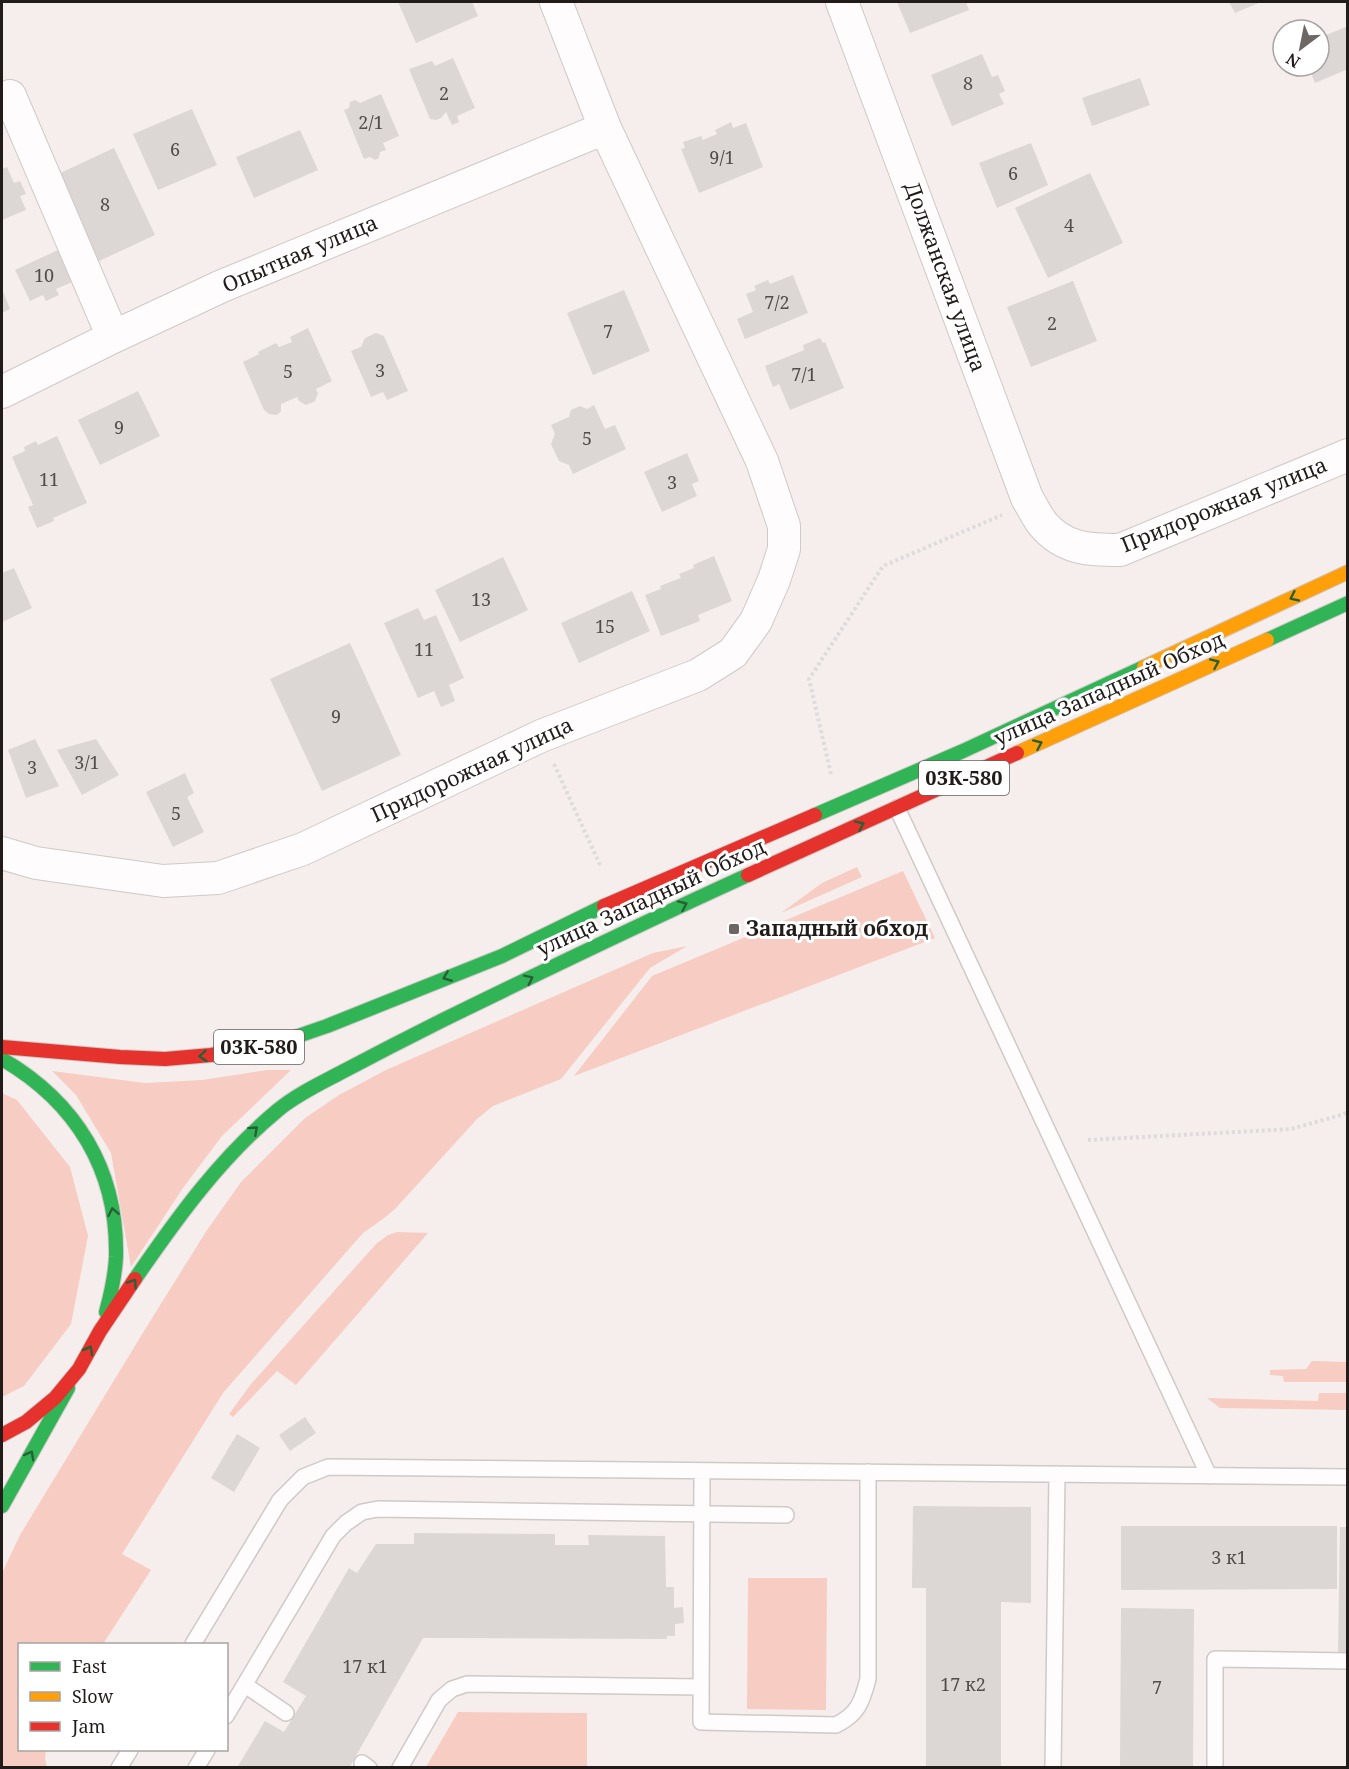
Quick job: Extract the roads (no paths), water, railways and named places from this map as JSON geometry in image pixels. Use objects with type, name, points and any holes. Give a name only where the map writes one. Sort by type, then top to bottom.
[{"type":"main road","name":"улица Западный Обход","points":[[2,1047],[165,1059],[211,1055],[272,1045],[327,1026],[502,956],[617,900],[963,751],[1347,572]]},
{"type":"main road","name":"улица Западный Обход","points":[[79,1369],[100,1331],[174,1222],[210,1177],[248,1136],[280,1108],[308,1090],[400,1041],[588,949],[1347,603]]},
{"type":"main road","name":"03К-580","points":[[2,1059],[36,1081],[65,1108],[88,1141],[105,1176],[115,1215],[117,1255],[112,1293],[100,1331]]},
{"type":"main road","name":"03К-580","points":[[2,1435],[26,1422],[55,1398],[79,1369]]},
{"type":"main road","points":[[2,1506],[79,1369]]},
{"type":"street","points":[[556,2],[604,128]]},
{"type":"street","name":"Должанская улица","points":[[842,2],[1030,503],[1042,524],[1064,542]]},
{"type":"street","points":[[10,96],[112,337]]},
{"type":"street","name":"Опытная улица","points":[[2,392],[112,337],[222,286],[604,128]]},
{"type":"street","name":"Придорожная улица","points":[[2,853],[36,863],[163,881],[218,878],[303,849],[541,736],[698,675],[733,653],[756,621],[774,580],[784,549],[784,526],[762,461],[604,128]]},
{"type":"street","name":"Придорожная улица","points":[[1064,542],[1088,550],[1120,550],[1347,454]]},
{"type":"lane","points":[[897,808],[1209,1476]]},
{"type":"lane","points":[[194,1643],[280,1500],[303,1477],[328,1467],[1347,1478]]},
{"type":"lane","points":[[702,1471],[701,1722],[836,1725],[847,1719],[858,1708],[868,1680],[868,1472]]},
{"type":"lane","points":[[1053,1767],[1057,1474]]},
{"type":"lane","points":[[228,1713],[333,1536],[362,1512],[378,1509],[786,1515]]},
{"type":"lane","points":[[1215,1767],[1215,1659],[1347,1661]]},
{"type":"lane","points":[[400,1767],[439,1700],[452,1689],[467,1684],[701,1688]]},
{"type":"lane","points":[[245,1685],[286,1713]]},
{"type":"lane","points":[[119,1767],[129,1751]]},
{"type":"lane","points":[[196,1767],[206,1751]]},
{"type":"place","name":"Западный обход","points":[[734,929]]}]
